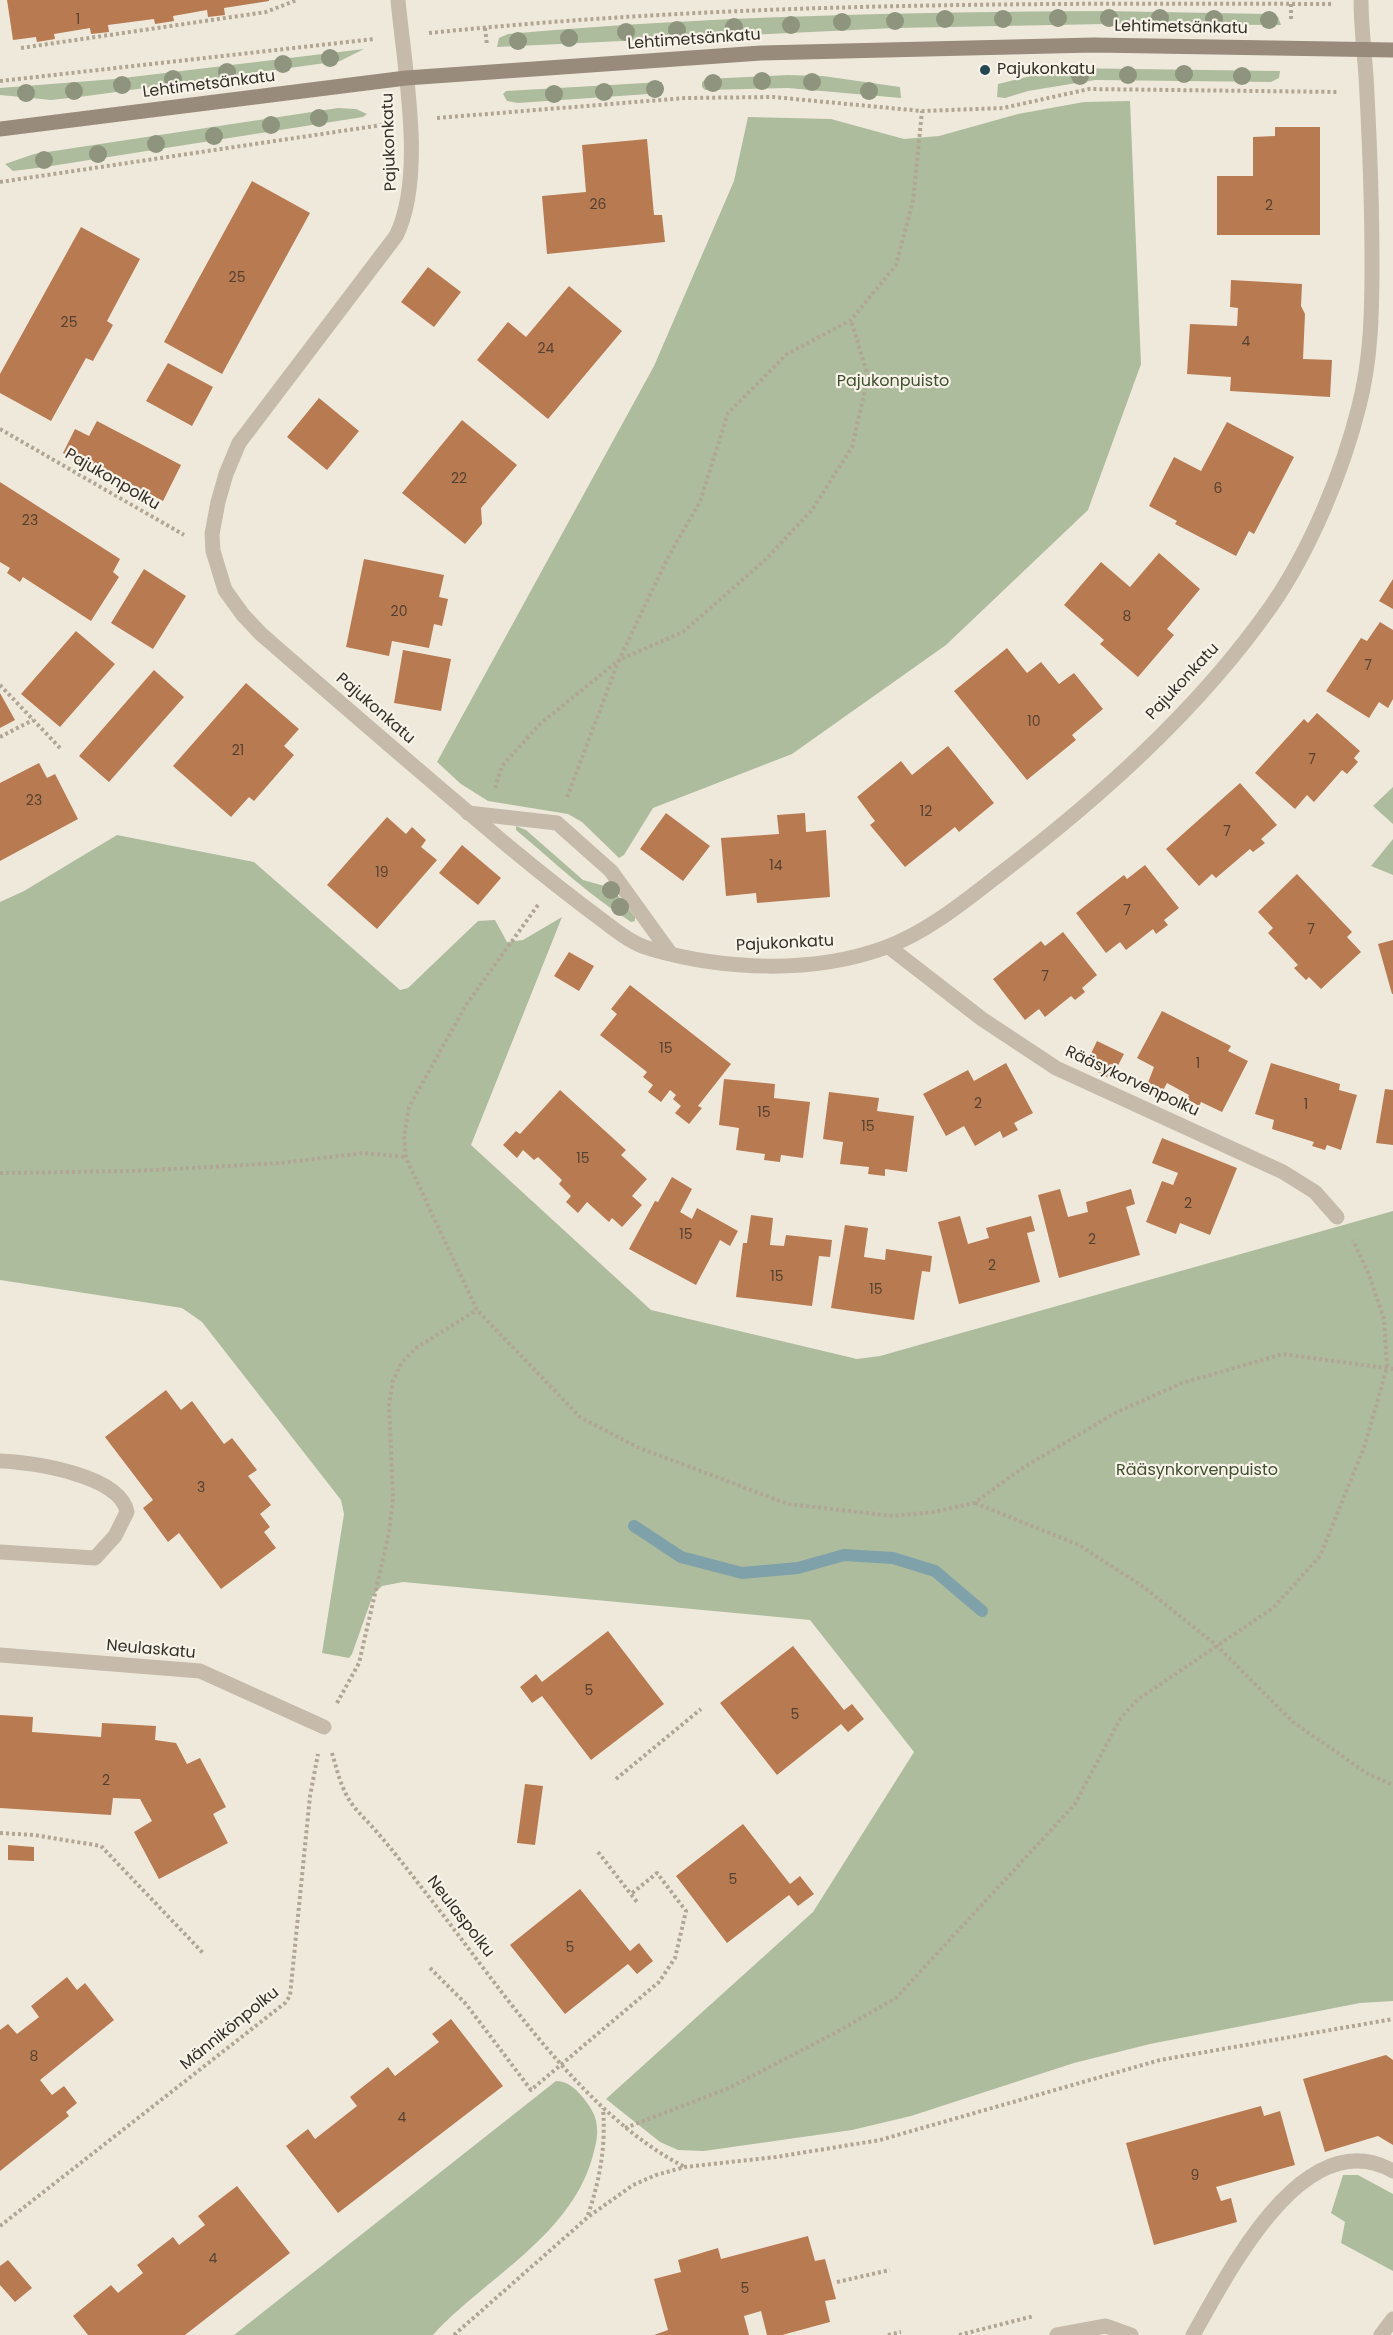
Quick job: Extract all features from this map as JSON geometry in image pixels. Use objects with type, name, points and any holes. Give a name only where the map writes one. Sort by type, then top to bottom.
[{"type":"street","name":"Pajukonkatu","points":[[398,0],[406,78],[410,194],[402,224],[396,236],[239,443],[218,502],[212,534],[213,552],[225,590],[243,615],[261,634],[468,813],[553,884],[638,945],[733,965],[770,966],[818,963],[855,957],[889,947],[967,900],[1030,852],[1129,765],[1220,671],[1273,603],[1300,556],[1340,466],[1359,406],[1366,372],[1372,319],[1367,93],[1361,2]]},
{"type":"street","name":"Lehtimetsänkatu","points":[[0,129],[406,78],[761,53],[1094,45],[1393,50]]},
{"type":"street","points":[[468,813],[557,823],[611,871],[670,953]]},
{"type":"street","name":"Rääsykorvenpolku","points":[[889,947],[982,1019],[1056,1068],[1283,1172],[1315,1192],[1337,1217]]},
{"type":"street","points":[[0,1461],[65,1472],[98,1482],[120,1496],[127,1512],[115,1536],[95,1558],[0,1552]]},
{"type":"street","name":"Neulaskatu","points":[[0,1655],[200,1671],[324,1727]]},
{"type":"street","points":[[1193,2335],[1257,2229],[1293,2191],[1328,2168],[1349,2163],[1370,2163],[1393,2171]]},
{"type":"street","points":[[1381,2335],[1393,2319]]},
{"type":"street","points":[[1057,2335],[1106,2326],[1131,2335]]},
{"type":"path","points":[[21,48],[266,12],[297,0]]},
{"type":"path","points":[[903,0],[904,6]]},
{"type":"path","points":[[0,81],[401,36],[641,16],[904,6],[1361,2]]},
{"type":"path","points":[[0,182],[408,121],[685,98],[773,97],[922,111],[1003,108],[1089,89],[1367,93]]},
{"type":"path","points":[[557,823],[619,660],[668,558],[699,502],[728,413],[787,354],[851,320],[896,265],[913,201],[922,111]]},
{"type":"path","points":[[487,815],[502,766],[540,724],[619,660],[683,632],[765,560],[812,510],[852,447],[868,377],[851,320]]},
{"type":"path","name":"Pajukonpolku","points":[[0,429],[213,552]]},
{"type":"path","points":[[0,685],[60,748]]},
{"type":"path","points":[[0,736],[33,720]]},
{"type":"path","points":[[553,884],[466,1005],[410,1107],[404,1136],[406,1158],[477,1310],[580,1417],[637,1447],[788,1504],[893,1516],[933,1512],[974,1503],[1021,1469],[1115,1413],[1182,1383],[1283,1354],[1387,1366],[1393,1369]]},
{"type":"path","points":[[0,1173],[135,1172],[281,1164],[364,1153],[406,1158]]},
{"type":"path","points":[[625,2128],[729,2088],[835,2033],[896,1998],[1075,1804],[1120,1719],[1137,1700],[1273,1608],[1320,1556],[1365,1445],[1387,1366],[1384,1319],[1355,1244],[1337,1217]]},
{"type":"path","name":"Männikönpolku","points":[[0,2226],[285,2003],[290,1996],[310,1796],[324,1727],[359,1663],[389,1533],[393,1499],[389,1404],[393,1381],[402,1362],[416,1348],[477,1310]]},
{"type":"path","points":[[1387,1366],[1393,1361]]},
{"type":"path","points":[[974,1503],[1079,1545],[1145,1588],[1216,1645],[1293,1722],[1368,1774],[1393,1785]]},
{"type":"path","points":[[616,1779],[701,1709]]},
{"type":"path","name":"Neulaspolku","points":[[324,1727],[345,1793],[357,1811],[397,1855],[561,2062],[625,2128],[656,2151],[685,2167]]},
{"type":"path","points":[[0,1833],[34,1835],[101,1846],[203,1953]]},
{"type":"path","points":[[598,1852],[637,1902]]},
{"type":"path","points":[[430,1968],[466,2004],[531,2090],[561,2062],[659,1982],[675,1958],[686,1911],[657,1873],[631,1894]]},
{"type":"path","points":[[454,2335],[588,2217],[633,2185],[685,2167],[787,2156],[880,2140],[1160,2060],[1393,2019]]},
{"type":"path","points":[[588,2217],[600,2174],[604,2147],[603,2107]]},
{"type":"path","points":[[837,2282],[890,2270]]},
{"type":"path","points":[[888,2335],[901,2332]]},
{"type":"green space","points":[[1105,11],[1268,14],[1278,17],[1281,25],[1107,24],[895,28],[497,47],[499,38],[508,34],[657,23],[881,14]]},
{"type":"green space","points":[[364,49],[340,61],[87,96],[51,100],[0,95],[0,88],[115,79]]},
{"type":"green space","points":[[1063,68],[1280,71],[1279,78],[1271,82],[1095,80],[1028,91],[1005,98],[997,97],[998,84]]},
{"type":"green space","points":[[788,75],[823,76],[900,87],[901,98],[788,88],[705,90],[702,87],[702,82],[706,79]]},
{"type":"green space","points":[[662,82],[663,93],[518,103],[507,101],[503,94],[506,91]]},
{"type":"green space","name":"Pajukonpuisto","points":[[1130,101],[1141,364],[1088,510],[946,645],[792,754],[653,808],[624,855],[619,858],[582,822],[568,814],[488,801],[461,784],[437,762],[654,366],[734,181],[748,117],[831,119],[904,139],[939,136],[1018,114],[1084,102]]},
{"type":"green space","points":[[338,108],[356,109],[367,114],[363,117],[45,167],[13,171],[5,164],[34,154]]},
{"type":"green space","points":[[1393,787],[1393,824],[1373,806]]},
{"type":"green space","points":[[516,826],[526,830],[583,880],[612,888],[635,917],[635,921],[631,922],[586,890],[516,830]]},
{"type":"green space","name":"Rääsynkorvenpuisto","points":[[117,835],[254,862],[400,990],[408,988],[478,921],[495,920],[507,942],[523,940],[562,917],[471,1145],[651,1310],[857,1359],[880,1356],[1393,1211],[1393,2001],[1360,2003],[1150,2044],[1074,2063],[911,2116],[852,2130],[704,2151],[678,2150],[660,2142],[606,2099],[813,1912],[914,1752],[810,1620],[403,1582],[382,1586],[373,1595],[349,1658],[322,1653],[344,1514],[341,1500],[202,1322],[182,1308],[0,1280],[0,902],[24,891]]},
{"type":"green space","points":[[1393,839],[1393,875],[1371,866]]},
{"type":"green space","points":[[556,2081],[570,2085],[578,2092],[592,2110],[596,2121],[596,2145],[584,2180],[568,2207],[549,2230],[433,2335],[234,2335]]},
{"type":"green space","points":[[1343,2175],[1358,2175],[1393,2194],[1393,2271],[1341,2243],[1345,2222],[1331,2213]]},
{"type":"building","points":[[7,0],[269,1],[224,8],[225,15],[208,17],[207,10],[173,16],[174,21],[155,24],[154,19],[108,25],[109,32],[91,34],[90,28],[54,34],[55,39],[37,42],[36,37],[13,40]]},
{"type":"building","points":[[1275,127],[1320,127],[1320,235],[1217,235],[1217,176],[1253,176],[1253,137],[1275,136]]},
{"type":"building","points":[[647,139],[654,215],[662,215],[665,242],[547,254],[542,196],[586,192],[582,145]]},
{"type":"building","points":[[252,181],[310,213],[222,374],[164,342]]},
{"type":"building","points":[[81,227],[140,259],[107,321],[113,325],[93,361],[86,358],[51,421],[0,393],[0,374]]},
{"type":"building","points":[[428,267],[461,292],[434,327],[401,302]]},
{"type":"building","points":[[1231,280],[1302,284],[1301,306],[1305,314],[1303,359],[1332,360],[1330,397],[1230,391],[1231,377],[1187,374],[1190,324],[1237,326],[1238,308],[1230,307]]},
{"type":"building","points":[[569,286],[622,331],[548,419],[477,360],[508,322],[526,337]]},
{"type":"building","points":[[168,363],[213,387],[192,426],[146,401]]},
{"type":"building","points":[[319,398],[359,431],[327,470],[287,437]]},
{"type":"building","points":[[462,420],[517,465],[481,508],[482,524],[465,544],[402,493]]},
{"type":"building","points":[[97,421],[181,465],[163,501],[81,458],[79,462],[63,453],[75,429],[89,436]]},
{"type":"building","points":[[1227,422],[1294,457],[1254,534],[1249,531],[1236,556],[1175,524],[1177,521],[1149,506],[1174,457],[1201,471]]},
{"type":"building","points":[[0,482],[120,559],[113,572],[119,577],[91,621],[23,577],[20,582],[7,573],[10,568],[0,562]]},
{"type":"building","points":[[1159,553],[1200,589],[1167,629],[1174,635],[1138,677],[1100,644],[1104,640],[1064,605],[1101,562],[1130,587]]},
{"type":"building","points":[[364,559],[444,575],[439,597],[448,599],[442,626],[434,624],[429,648],[392,641],[389,656],[346,647]]},
{"type":"building","points":[[144,569],[186,596],[153,649],[111,623]]},
{"type":"building","points":[[1393,579],[1393,609],[1379,601]]},
{"type":"building","points":[[1380,622],[1393,630],[1393,699],[1388,708],[1379,702],[1369,718],[1326,691],[1361,638],[1367,641]]},
{"type":"building","points":[[76,631],[115,664],[60,727],[21,694]]},
{"type":"building","points":[[1007,648],[1027,673],[1041,662],[1059,684],[1074,673],[1103,709],[1072,735],[1076,740],[1027,780],[954,691]]},
{"type":"building","points":[[403,650],[451,659],[441,711],[394,703]]},
{"type":"building","points":[[154,670],[184,697],[109,782],[79,756]]},
{"type":"building","points":[[246,683],[299,729],[284,746],[294,755],[254,801],[249,797],[231,817],[173,766]]},
{"type":"building","points":[[0,693],[15,720],[0,728]]},
{"type":"building","points":[[1317,713],[1360,751],[1354,758],[1358,762],[1347,774],[1342,770],[1314,802],[1307,795],[1295,809],[1255,773],[1304,719],[1308,723]]},
{"type":"building","points":[[948,746],[994,803],[959,832],[955,827],[905,867],[870,825],[875,821],[857,797],[901,761],[912,775]]},
{"type":"building","points":[[39,763],[47,778],[55,774],[78,819],[0,861],[0,783]]},
{"type":"building","points":[[1240,783],[1277,825],[1261,839],[1265,843],[1253,852],[1250,849],[1216,878],[1212,874],[1199,886],[1166,849]]},
{"type":"building","points":[[666,813],[710,846],[683,881],[640,849]]},
{"type":"building","points":[[805,813],[806,832],[826,830],[830,897],[757,903],[756,893],[726,896],[721,838],[779,834],[777,815]]},
{"type":"building","points":[[387,817],[406,834],[412,827],[426,840],[421,847],[437,860],[377,929],[327,885]]},
{"type":"building","points":[[462,845],[501,878],[478,905],[439,873]]},
{"type":"building","points":[[1145,865],[1179,908],[1164,920],[1168,925],[1156,934],[1153,929],[1126,950],[1120,942],[1106,953],[1076,913],[1124,875],[1127,879]]},
{"type":"building","points":[[1297,874],[1352,932],[1347,937],[1361,952],[1321,989],[1309,977],[1306,980],[1294,968],[1298,965],[1268,933],[1273,928],[1258,912]]},
{"type":"building","points":[[1063,932],[1097,975],[1082,988],[1085,992],[1075,1000],[1071,996],[1045,1017],[1039,1009],[1025,1020],[993,979],[1041,941],[1045,946]]},
{"type":"building","points":[[1393,940],[1393,994],[1392,994],[1378,944]]},
{"type":"building","points":[[569,952],[594,966],[579,991],[554,976]]},
{"type":"building","points":[[630,985],[731,1064],[698,1106],[702,1108],[689,1124],[675,1113],[681,1106],[673,1099],[676,1095],[670,1090],[661,1102],[648,1092],[653,1085],[643,1077],[647,1072],[600,1035],[617,1014],[611,1009]]},
{"type":"building","points":[[1162,1011],[1231,1046],[1228,1051],[1248,1061],[1222,1112],[1201,1102],[1199,1106],[1187,1099],[1189,1095],[1167,1083],[1160,1096],[1146,1088],[1154,1067],[1137,1058]]},
{"type":"building","points":[[1097,1041],[1124,1054],[1111,1079],[1085,1066]]},
{"type":"building","points":[[1006,1063],[1033,1113],[1014,1123],[1018,1130],[1003,1138],[1000,1131],[975,1146],[964,1126],[946,1136],[923,1094],[968,1070],[974,1081]]},
{"type":"building","points":[[1271,1063],[1340,1084],[1339,1090],[1357,1095],[1341,1150],[1327,1145],[1325,1150],[1312,1146],[1314,1142],[1272,1129],[1274,1120],[1255,1114]]},
{"type":"building","points":[[724,1079],[775,1084],[774,1098],[810,1102],[803,1158],[781,1155],[780,1162],[764,1160],[765,1154],[736,1150],[739,1128],[719,1125]]},
{"type":"building","points":[[1385,1089],[1393,1090],[1393,1145],[1376,1143]]},
{"type":"building","points":[[560,1090],[626,1150],[621,1155],[647,1179],[632,1196],[642,1205],[622,1227],[612,1218],[609,1222],[587,1202],[578,1213],[566,1202],[571,1196],[559,1184],[562,1180],[538,1157],[534,1160],[523,1150],[517,1158],[503,1145],[516,1131],[520,1134]]},
{"type":"building","points":[[829,1092],[879,1098],[877,1111],[914,1116],[907,1172],[885,1169],[885,1176],[868,1174],[869,1167],[840,1164],[843,1142],[823,1139]]},
{"type":"building","points":[[1162,1138],[1237,1168],[1210,1235],[1180,1223],[1176,1234],[1146,1222],[1162,1181],[1173,1185],[1178,1173],[1152,1163]]},
{"type":"building","points":[[672,1177],[692,1189],[680,1212],[692,1219],[697,1208],[738,1231],[730,1246],[720,1240],[696,1285],[629,1249],[655,1201],[658,1202]]},
{"type":"building","points":[[1060,1189],[1068,1217],[1088,1212],[1086,1202],[1131,1189],[1135,1204],[1126,1207],[1140,1255],[1059,1278],[1038,1195]]},
{"type":"building","points":[[751,1215],[773,1218],[770,1245],[784,1246],[786,1235],[832,1240],[830,1257],[819,1256],[812,1306],[736,1297],[743,1243],[747,1243]]},
{"type":"building","points":[[960,1216],[968,1244],[989,1238],[986,1228],[1031,1216],[1035,1231],[1027,1233],[1040,1282],[959,1304],[938,1222]]},
{"type":"building","points":[[845,1225],[868,1228],[864,1257],[885,1260],[886,1249],[932,1256],[930,1272],[922,1271],[914,1320],[831,1308]]},
{"type":"building","points":[[166,1390],[181,1410],[192,1401],[224,1444],[232,1438],[257,1470],[248,1476],[271,1505],[260,1514],[270,1527],[264,1532],[276,1548],[221,1589],[179,1533],[168,1542],[143,1508],[153,1500],[105,1437]]},
{"type":"building","points":[[608,1631],[664,1704],[591,1760],[542,1696],[532,1703],[520,1687],[536,1674],[542,1682]]},
{"type":"building","points":[[793,1646],[844,1710],[852,1704],[864,1719],[848,1732],[841,1724],[777,1775],[720,1703]]},
{"type":"building","points":[[0,1715],[33,1717],[32,1732],[101,1737],[102,1723],[156,1726],[155,1740],[176,1743],[187,1764],[200,1758],[226,1807],[213,1814],[228,1843],[159,1879],[134,1832],[152,1821],[140,1799],[113,1798],[111,1815],[0,1808]]},
{"type":"building","points":[[525,1784],[543,1786],[535,1845],[517,1843]]},
{"type":"building","points":[[743,1824],[790,1884],[800,1876],[814,1894],[798,1906],[789,1895],[727,1943],[676,1876]]},
{"type":"building","points":[[8,1845],[34,1847],[34,1861],[8,1860]]},
{"type":"building","points":[[580,1889],[630,1951],[639,1943],[653,1961],[637,1974],[628,1964],[565,2014],[510,1945]]},
{"type":"building","points":[[67,1977],[77,1990],[85,1983],[114,2020],[40,2080],[52,2095],[64,2086],[77,2103],[66,2112],[69,2116],[0,2171],[0,2030],[8,2024],[17,2034],[39,2017],[31,2006]]},
{"type":"building","points":[[451,2019],[503,2086],[338,2213],[286,2146],[308,2129],[315,2139],[357,2106],[350,2097],[388,2067],[395,2076],[439,2042],[432,2034]]},
{"type":"building","points":[[1386,2055],[1393,2060],[1393,2145],[1378,2136],[1325,2152],[1303,2079]]},
{"type":"building","points":[[1261,2106],[1264,2116],[1280,2111],[1295,2165],[1216,2187],[1221,2201],[1231,2198],[1237,2222],[1154,2245],[1126,2143]]},
{"type":"building","points":[[237,2186],[290,2253],[185,2335],[88,2335],[73,2316],[111,2285],[118,2293],[143,2273],[137,2265],[173,2237],[179,2245],[205,2225],[198,2216]]},
{"type":"building","points":[[808,2236],[815,2261],[825,2259],[836,2299],[825,2301],[830,2322],[782,2335],[767,2335],[761,2311],[744,2316],[749,2335],[654,2335],[668,2330],[654,2279],[681,2272],[678,2260],[718,2248],[721,2259]]},
{"type":"building","points":[[8,2260],[32,2288],[15,2302],[0,2285],[0,2266]]},
{"type":"waterway","points":[[634,1526],[681,1557],[742,1573],[798,1568],[844,1555],[893,1558],[935,1571],[982,1611]]},
{"type":"place","name":"Pajukonkatu","points":[[985,70]]}]
